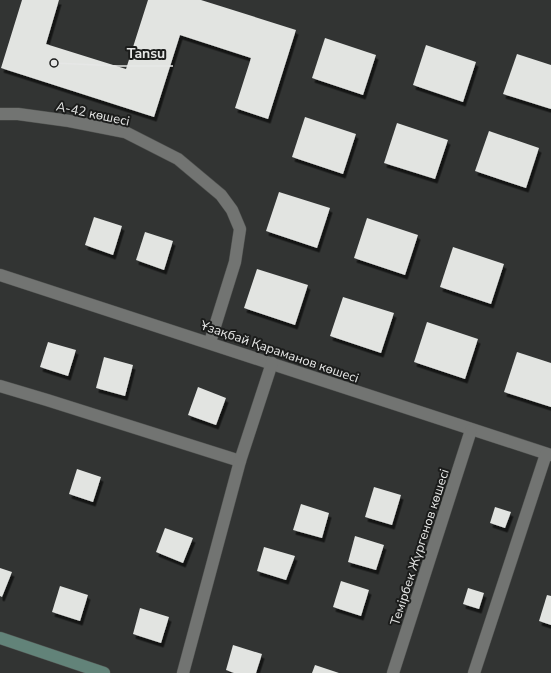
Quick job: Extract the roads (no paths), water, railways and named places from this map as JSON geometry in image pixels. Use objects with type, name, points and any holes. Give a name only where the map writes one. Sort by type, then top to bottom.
[{"type":"street","name":"А-42 көшесі","points":[[0,114],[18,114],[69,121],[125,132],[178,158],[221,195],[232,210],[240,229],[235,262],[210,342]]},
{"type":"street","name":"Ұзақбай Қараманов көшесі","points":[[0,275],[210,342],[549,455]]},
{"type":"street","points":[[183,673],[240,460],[272,363]]},
{"type":"street","points":[[0,386],[240,460]]},
{"type":"street","name":"Темірбек Жүргенов көшесі","points":[[393,673],[471,430]]},
{"type":"street","points":[[474,673],[549,455]]},
{"type":"street","points":[[0,638],[104,673]]},
{"type":"place","name":"Tansu","points":[[54,63]]}]
